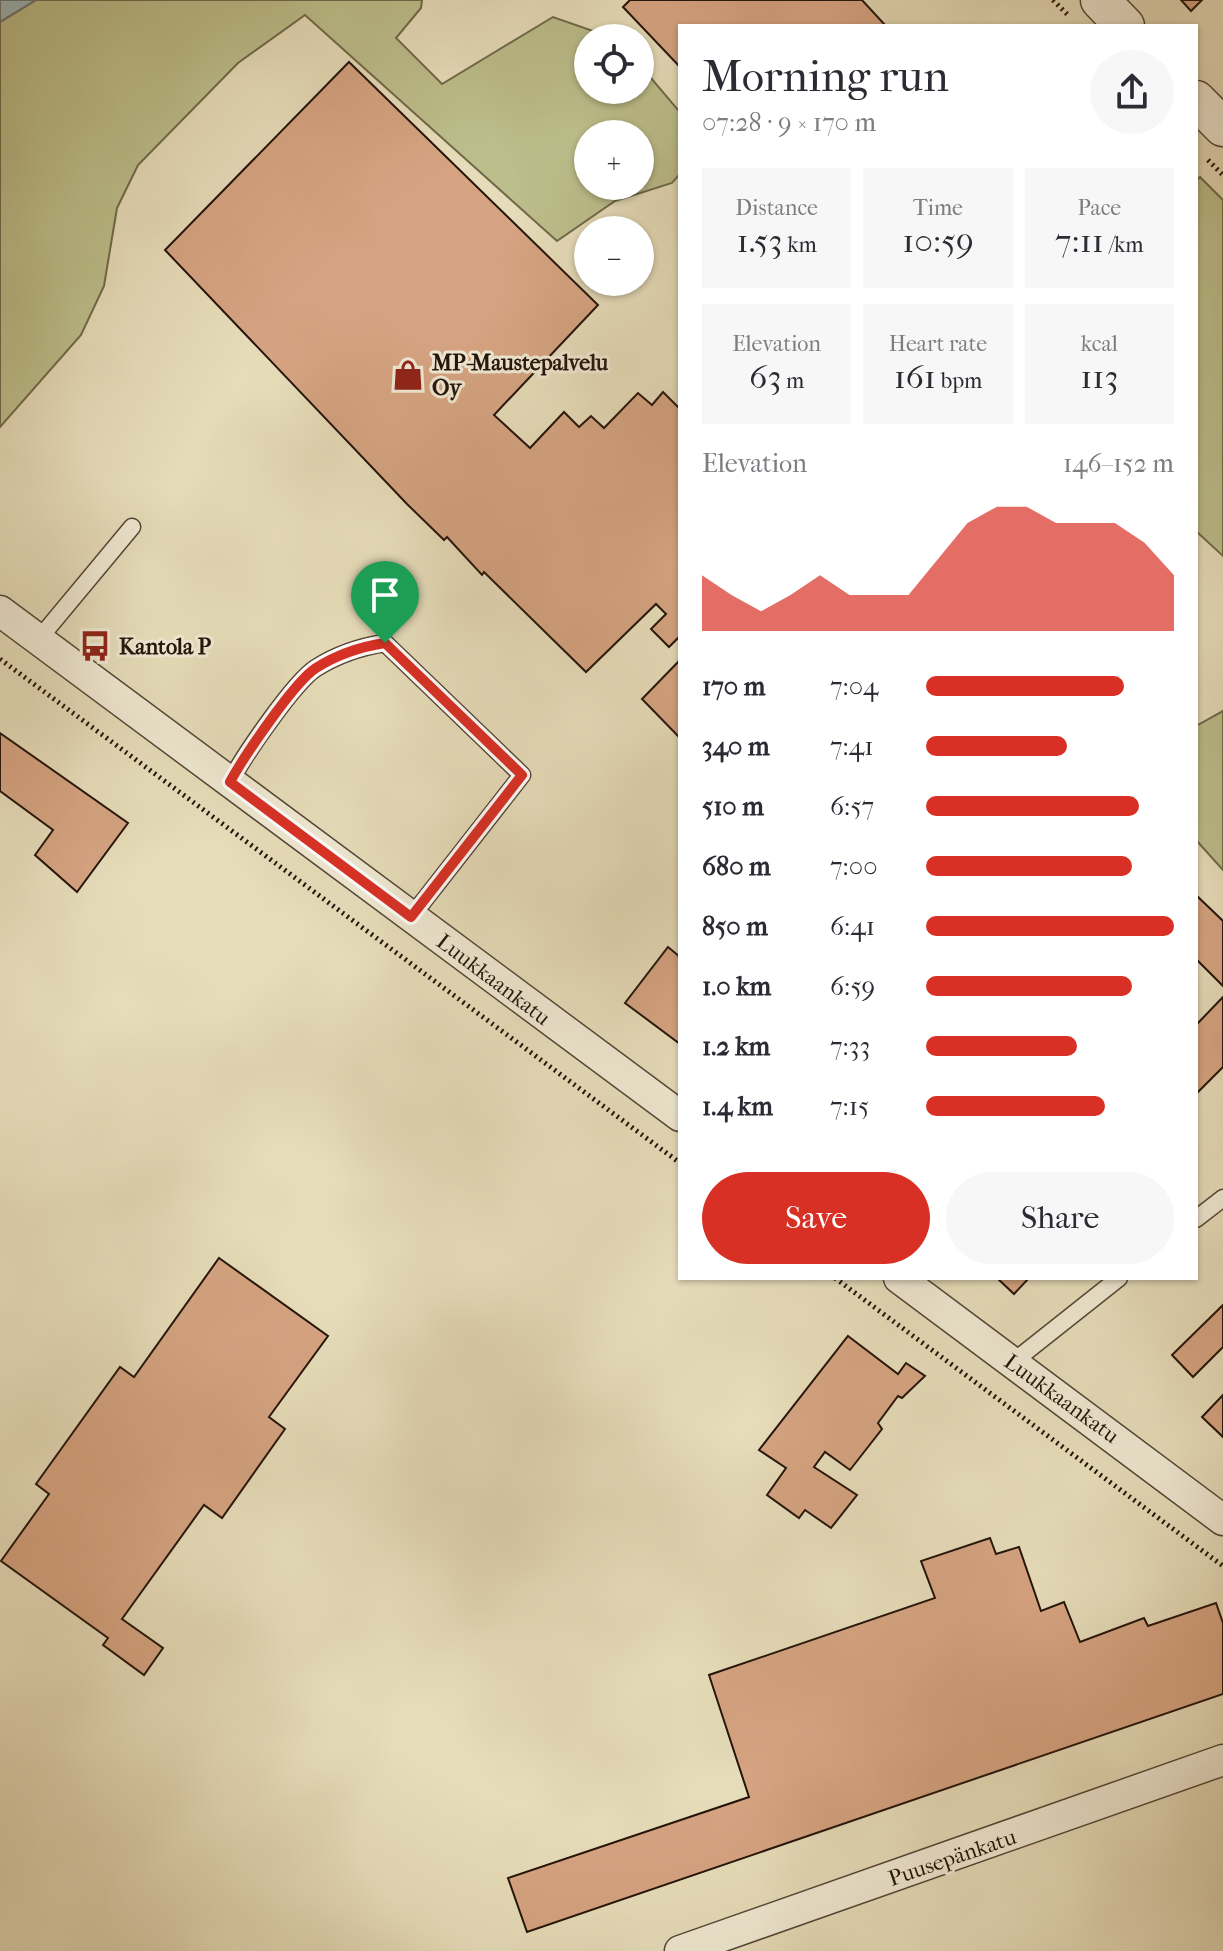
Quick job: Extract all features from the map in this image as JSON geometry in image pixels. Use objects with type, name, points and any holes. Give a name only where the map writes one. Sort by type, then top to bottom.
[{"type":"street","points":[[1100,0],[1123,24]]},
{"type":"street","points":[[1198,102],[1223,127]]},
{"type":"street","name":"Luukkaankatu","points":[[0,611],[678,1115]]},
{"type":"street","name":"Luukkaankatu","points":[[902,1280],[1223,1520]]},
{"type":"street","name":"Puusepänkatu","points":[[680,1951],[1223,1760]]},
{"type":"lane","points":[[38,640],[132,527]]},
{"type":"lane","points":[[230,782],[244,756],[312,670],[352,648],[385,643],[522,775],[411,917]]},
{"type":"lane","points":[[1198,1217],[1223,1198]]},
{"type":"lane","points":[[1013,1362],[1116,1280]]},
{"type":"path","points":[[0,659],[678,1162]]},
{"type":"path","points":[[838,1280],[1223,1566]]},
{"type":"green space","points":[[36,0],[422,0],[421,8],[396,38],[442,84],[553,17],[574,24],[574,104],[654,104],[654,82],[678,110],[678,176],[672,183],[654,189],[654,120],[574,120],[574,200],[618,200],[593,216],[574,216],[574,229],[557,241],[305,15],[238,63],[138,165],[117,208],[104,286],[81,335],[0,427],[0,22]]},
{"type":"green space","points":[[1200,177],[1223,200],[1223,556],[1198,533]]},
{"type":"green space","points":[[1223,711],[1223,870],[1198,842],[1198,725]]},
{"type":"water","points":[[0,0],[36,0],[0,22]]},
{"type":"building","points":[[630,0],[862,0],[884,24],[678,24],[678,65],[654,40],[654,24],[639,24],[623,7]]},
{"type":"building","points":[[1181,0],[1202,0],[1191,11]]},
{"type":"building","name":"MP-Maustepalvelu Oy","points":[[349,62],[574,282],[574,296],[589,296],[598,305],[494,415],[530,448],[564,412],[579,427],[591,416],[604,428],[638,393],[652,405],[663,392],[678,407],[678,638],[669,647],[651,629],[666,614],[656,604],[586,672],[484,572],[482,575],[447,537],[444,540],[165,250]]},
{"type":"building","points":[[678,662],[678,736],[642,699]]},
{"type":"building","points":[[0,733],[128,823],[77,892],[35,855],[53,830],[0,791]]},
{"type":"building","points":[[1198,897],[1223,921],[1223,986],[1198,961]]},
{"type":"building","points":[[668,947],[678,955],[678,1043],[625,1003]]},
{"type":"building","points":[[1223,997],[1223,1067],[1198,1092],[1198,1023]]},
{"type":"building","points":[[219,1258],[328,1336],[269,1417],[285,1429],[222,1518],[204,1505],[122,1619],[163,1648],[144,1675],[103,1645],[108,1638],[1,1561],[49,1494],[36,1484],[120,1367],[134,1377]]},
{"type":"building","points":[[999,1280],[1027,1280],[1014,1294]]},
{"type":"building","points":[[1223,1305],[1223,1347],[1193,1377],[1172,1355]]},
{"type":"building","points":[[848,1336],[898,1374],[906,1363],[925,1376],[902,1398],[898,1396],[878,1423],[882,1429],[850,1470],[825,1452],[814,1467],[857,1495],[831,1528],[805,1510],[799,1518],[767,1495],[786,1468],[759,1450]]},
{"type":"building","points":[[1223,1395],[1223,1437],[1202,1417]]},
{"type":"building","points":[[990,1538],[996,1554],[1019,1547],[1041,1611],[1064,1602],[1080,1642],[1144,1618],[1148,1626],[1216,1603],[1223,1623],[1223,1694],[527,1932],[508,1878],[749,1797],[709,1675],[935,1598],[921,1561]]},
{"type":"place","name":"MP-Maustepalvelu Oy","points":[[408,375]]},
{"type":"place","name":"Kantola P","points":[[95,646]]},
{"type":"route","points":[[385,643],[522,775],[411,917],[230,782],[244,756],[312,670],[352,648],[385,643]]}]
